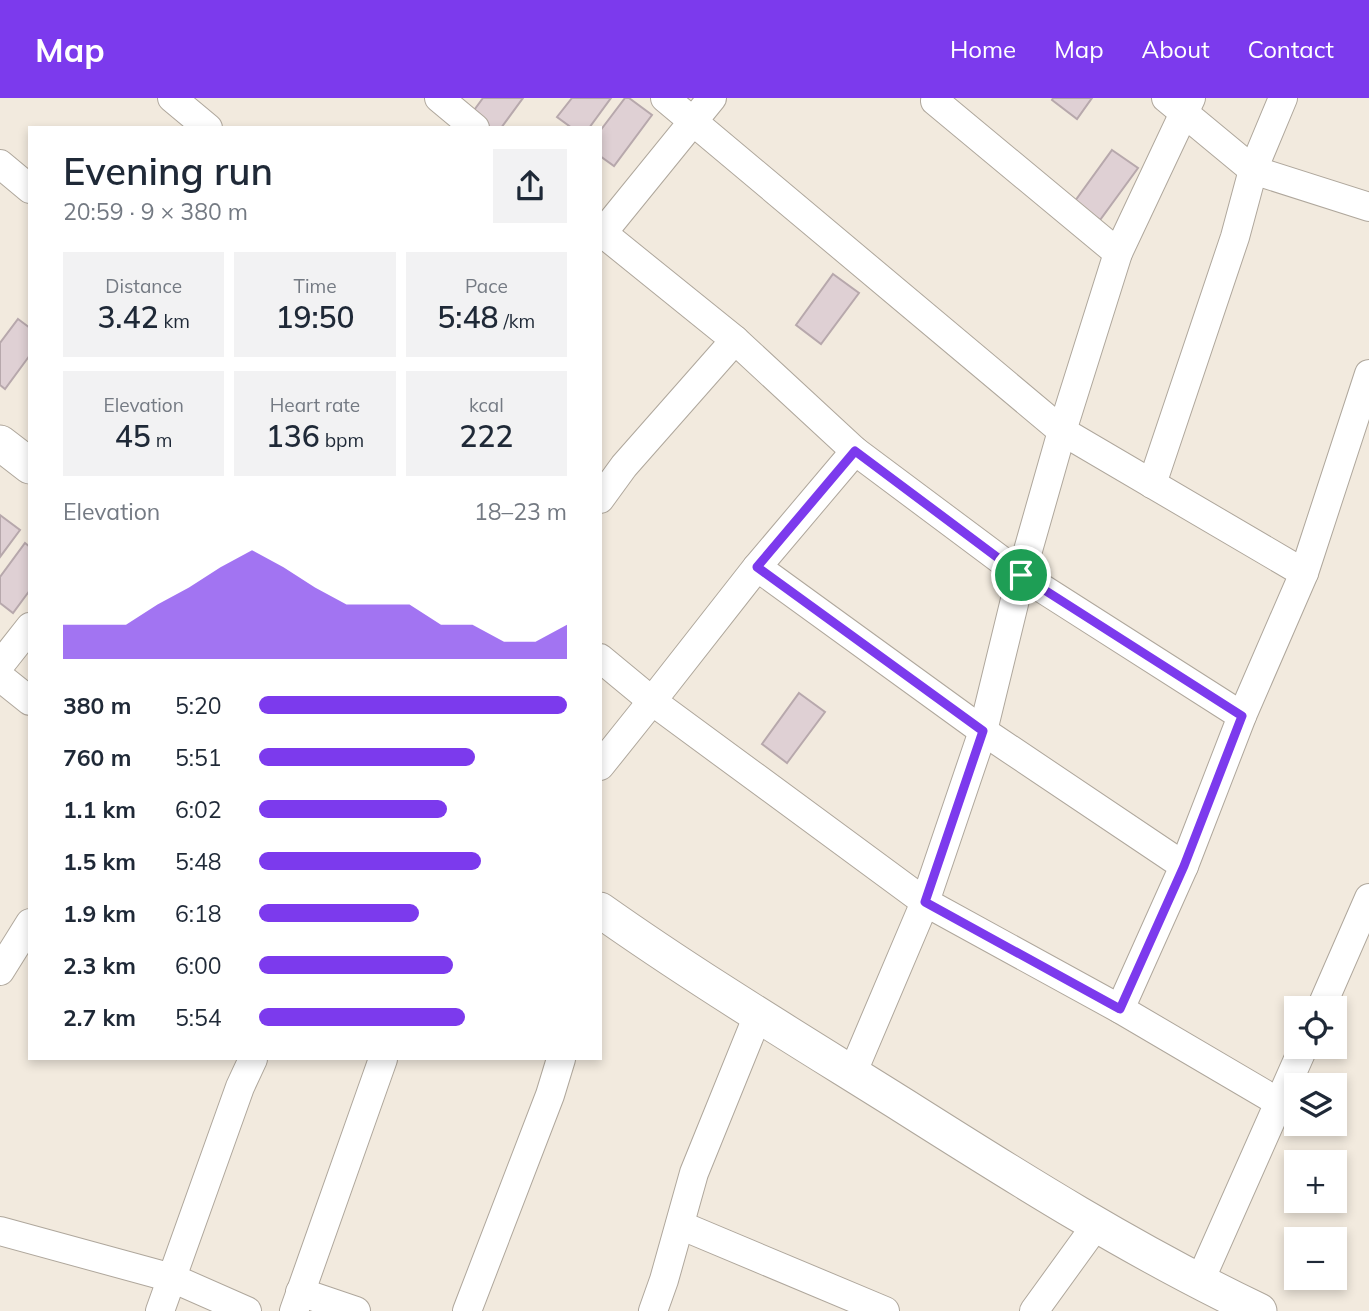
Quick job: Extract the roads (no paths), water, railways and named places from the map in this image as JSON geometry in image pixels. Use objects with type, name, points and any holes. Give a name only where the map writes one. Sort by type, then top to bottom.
[{"type":"street","points":[[172,98],[206,126]]},
{"type":"street","points":[[439,98],[473,126]]},
{"type":"street","points":[[665,98],[1062,431],[1304,573]]},
{"type":"street","points":[[602,232],[712,98]]},
{"type":"street","points":[[1152,484],[1235,237],[1252,170],[1283,98]]},
{"type":"street","points":[[935,99],[1118,253]]},
{"type":"street","points":[[852,1074],[925,902],[983,731],[1021,575],[1062,431],[1118,253],[1181,103],[1252,170],[1369,207]]},
{"type":"street","points":[[0,164],[28,186]]},
{"type":"street","points":[[602,234],[735,340],[855,451],[1021,575],[1242,716]]},
{"type":"street","points":[[602,496],[624,466],[735,340]]},
{"type":"street","points":[[1120,1009],[1184,866],[1242,716],[1304,573],[1369,374]]},
{"type":"street","points":[[0,443],[28,464]]},
{"type":"street","points":[[602,764],[757,567],[855,451]]},
{"type":"street","points":[[757,567],[983,731],[1184,866]]},
{"type":"street","points":[[0,665],[28,630]]},
{"type":"street","points":[[602,660],[652,701],[925,902],[1120,1009],[1280,1104]]},
{"type":"street","points":[[0,677],[28,699]]},
{"type":"street","points":[[1326,996],[1369,898]]},
{"type":"street","points":[[602,917],[1021,1180],[1199,1283],[1259,1311]]},
{"type":"street","points":[[0,971],[28,926]]},
{"type":"street","points":[[653,1311],[694,1173],[758,1015]]},
{"type":"street","points":[[1199,1283],[1299,1059]]},
{"type":"street","points":[[160,1311],[240,1087],[253,1060]]},
{"type":"street","points":[[356,1311],[297,1302],[383,1060]]},
{"type":"street","points":[[467,1311],[550,1095],[561,1060]]},
{"type":"street","points":[[1034,1311],[1097,1224]]},
{"type":"street","points":[[680,1225],[885,1311]]},
{"type":"street","points":[[0,1231],[172,1278],[247,1311]]}]
